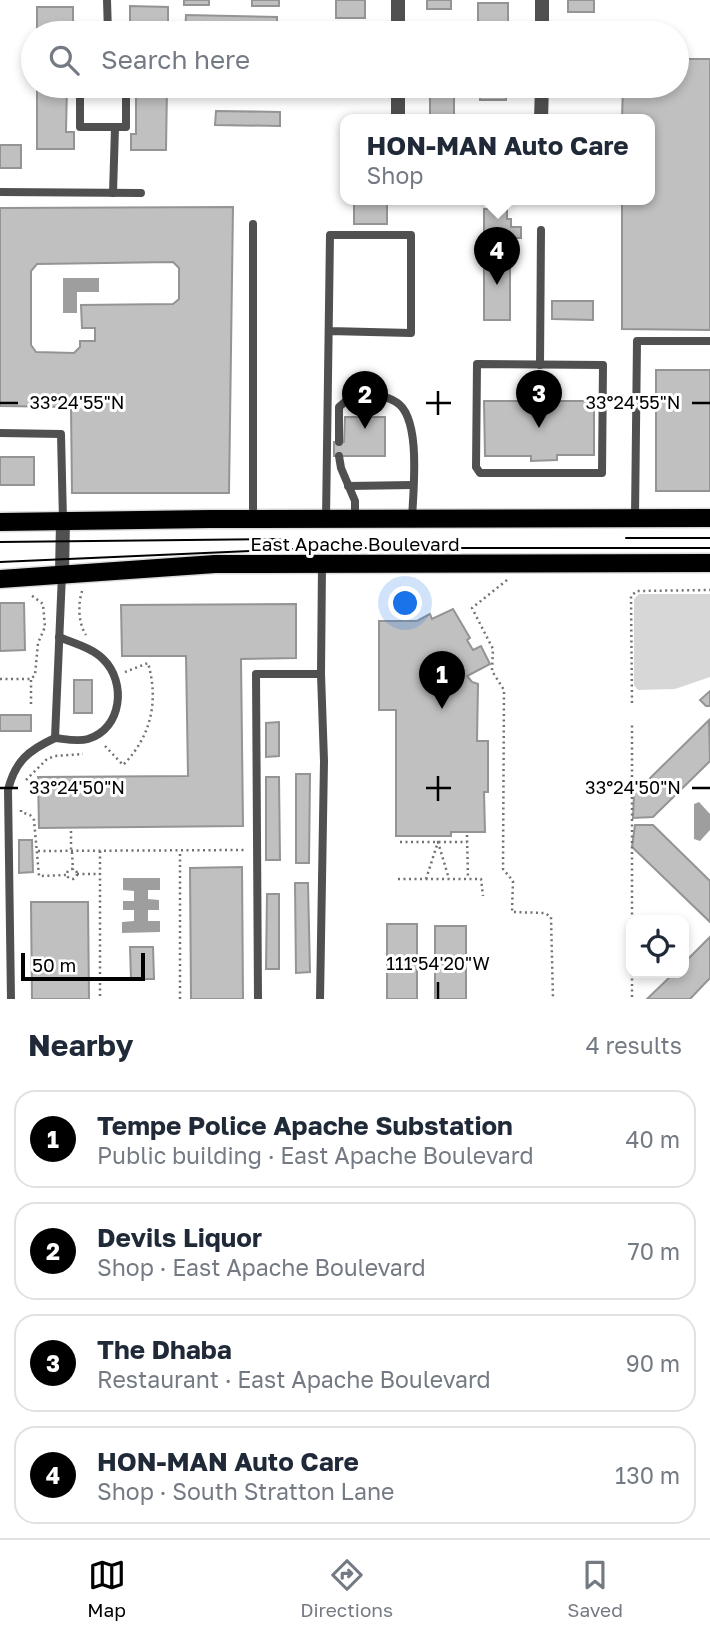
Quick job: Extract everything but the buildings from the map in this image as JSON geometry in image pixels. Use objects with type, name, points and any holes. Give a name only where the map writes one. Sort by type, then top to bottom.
[{"type":"main road","name":"East Apache Boulevard","points":[[0,522],[710,518]]},
{"type":"main road","name":"East Apache Boulevard","points":[[0,579],[183,565],[710,563]]},
{"type":"street","points":[[398,0],[398,21]]},
{"type":"street","points":[[542,0],[542,21]]},
{"type":"street","points":[[62,574],[63,521]]},
{"type":"lane","points":[[107,0],[108,21]]},
{"type":"lane","points":[[80,98],[80,127],[115,128],[126,127],[126,98]]},
{"type":"lane","points":[[113,193],[115,128]]},
{"type":"lane","points":[[0,192],[141,193]]},
{"type":"lane","points":[[253,224],[253,519]]},
{"type":"lane","points":[[540,365],[541,230]]},
{"type":"lane","points":[[326,519],[330,234],[411,235],[411,333],[329,331]]},
{"type":"lane","points":[[635,518],[637,341],[710,341]]},
{"type":"lane","points":[[477,364],[540,365],[603,365],[602,472],[480,473],[476,467],[477,364]]},
{"type":"lane","points":[[339,442],[339,407],[353,395],[376,395],[398,402],[409,419],[413,436],[412,519]]},
{"type":"lane","points":[[0,433],[61,434],[63,521]]},
{"type":"lane","points":[[339,456],[355,501],[355,519]]},
{"type":"lane","points":[[348,486],[413,485]]},
{"type":"lane","points":[[320,999],[324,761],[321,674],[322,563]]},
{"type":"lane","points":[[55,738],[62,574]]},
{"type":"lane","points":[[11,999],[8,790],[12,774],[23,758],[38,746],[55,738],[85,740],[100,734],[111,723],[117,709],[115,677],[103,659],[59,637]]},
{"type":"lane","points":[[258,999],[256,674],[321,674]]},
{"type":"path","points":[[507,580],[472,608],[493,649],[492,671],[504,690],[503,869],[513,881],[512,912],[545,913],[551,917],[553,999]]},
{"type":"path","points":[[632,703],[632,596],[637,591],[710,590]]},
{"type":"path","points":[[31,595],[43,604],[45,627],[38,643],[31,679],[31,705]]},
{"type":"path","points":[[0,679],[31,679]]},
{"type":"path","points":[[632,722],[632,915]]},
{"type":"path","points":[[71,831],[73,870],[77,874],[100,874]]},
{"type":"path","points":[[467,835],[468,879]]},
{"type":"path","points":[[400,842],[467,842]]},
{"type":"path","points":[[426,879],[438,842]]},
{"type":"path","points":[[438,842],[449,879]]},
{"type":"path","points":[[38,851],[257,850]]},
{"type":"path","points":[[100,851],[100,999]]},
{"type":"path","points":[[180,851],[180,999]]},
{"type":"path","points":[[73,870],[67,873],[68,878],[74,879],[77,874]]},
{"type":"path","points":[[398,879],[481,879],[483,896]]},
{"type":"path","points":[[632,978],[632,999]]},
{"type":"shaded area","points":[[63,278],[99,278],[99,292],[77,292],[77,313],[63,313]]},
{"type":"shaded area","points":[[639,594],[710,594],[710,677],[675,689],[638,690],[634,685],[634,599]]},
{"type":"shaded area","points":[[699,802],[710,814],[710,830],[700,841],[694,839],[694,804]]},
{"type":"shaded area","points":[[123,878],[160,878],[160,890],[148,890],[148,899],[159,900],[159,910],[148,910],[148,921],[160,921],[160,932],[122,933],[122,922],[134,921],[134,910],[123,910],[123,901],[134,901],[134,891],[123,890]]},
{"type":"tram line","points":[[626,538],[710,538]]},
{"type":"tram line","points":[[0,542],[280,539]]},
{"type":"tram line","points":[[0,562],[318,548],[710,548]]},
{"type":"place","name":"HON-MAN Auto Care","points":[[497,285]]},
{"type":"place","name":"The Dhaba","points":[[539,428]]},
{"type":"place","name":"Devils Liquor","points":[[365,429]]},
{"type":"place","name":"Tempe Police Apache Substation","points":[[442,709]]}]
